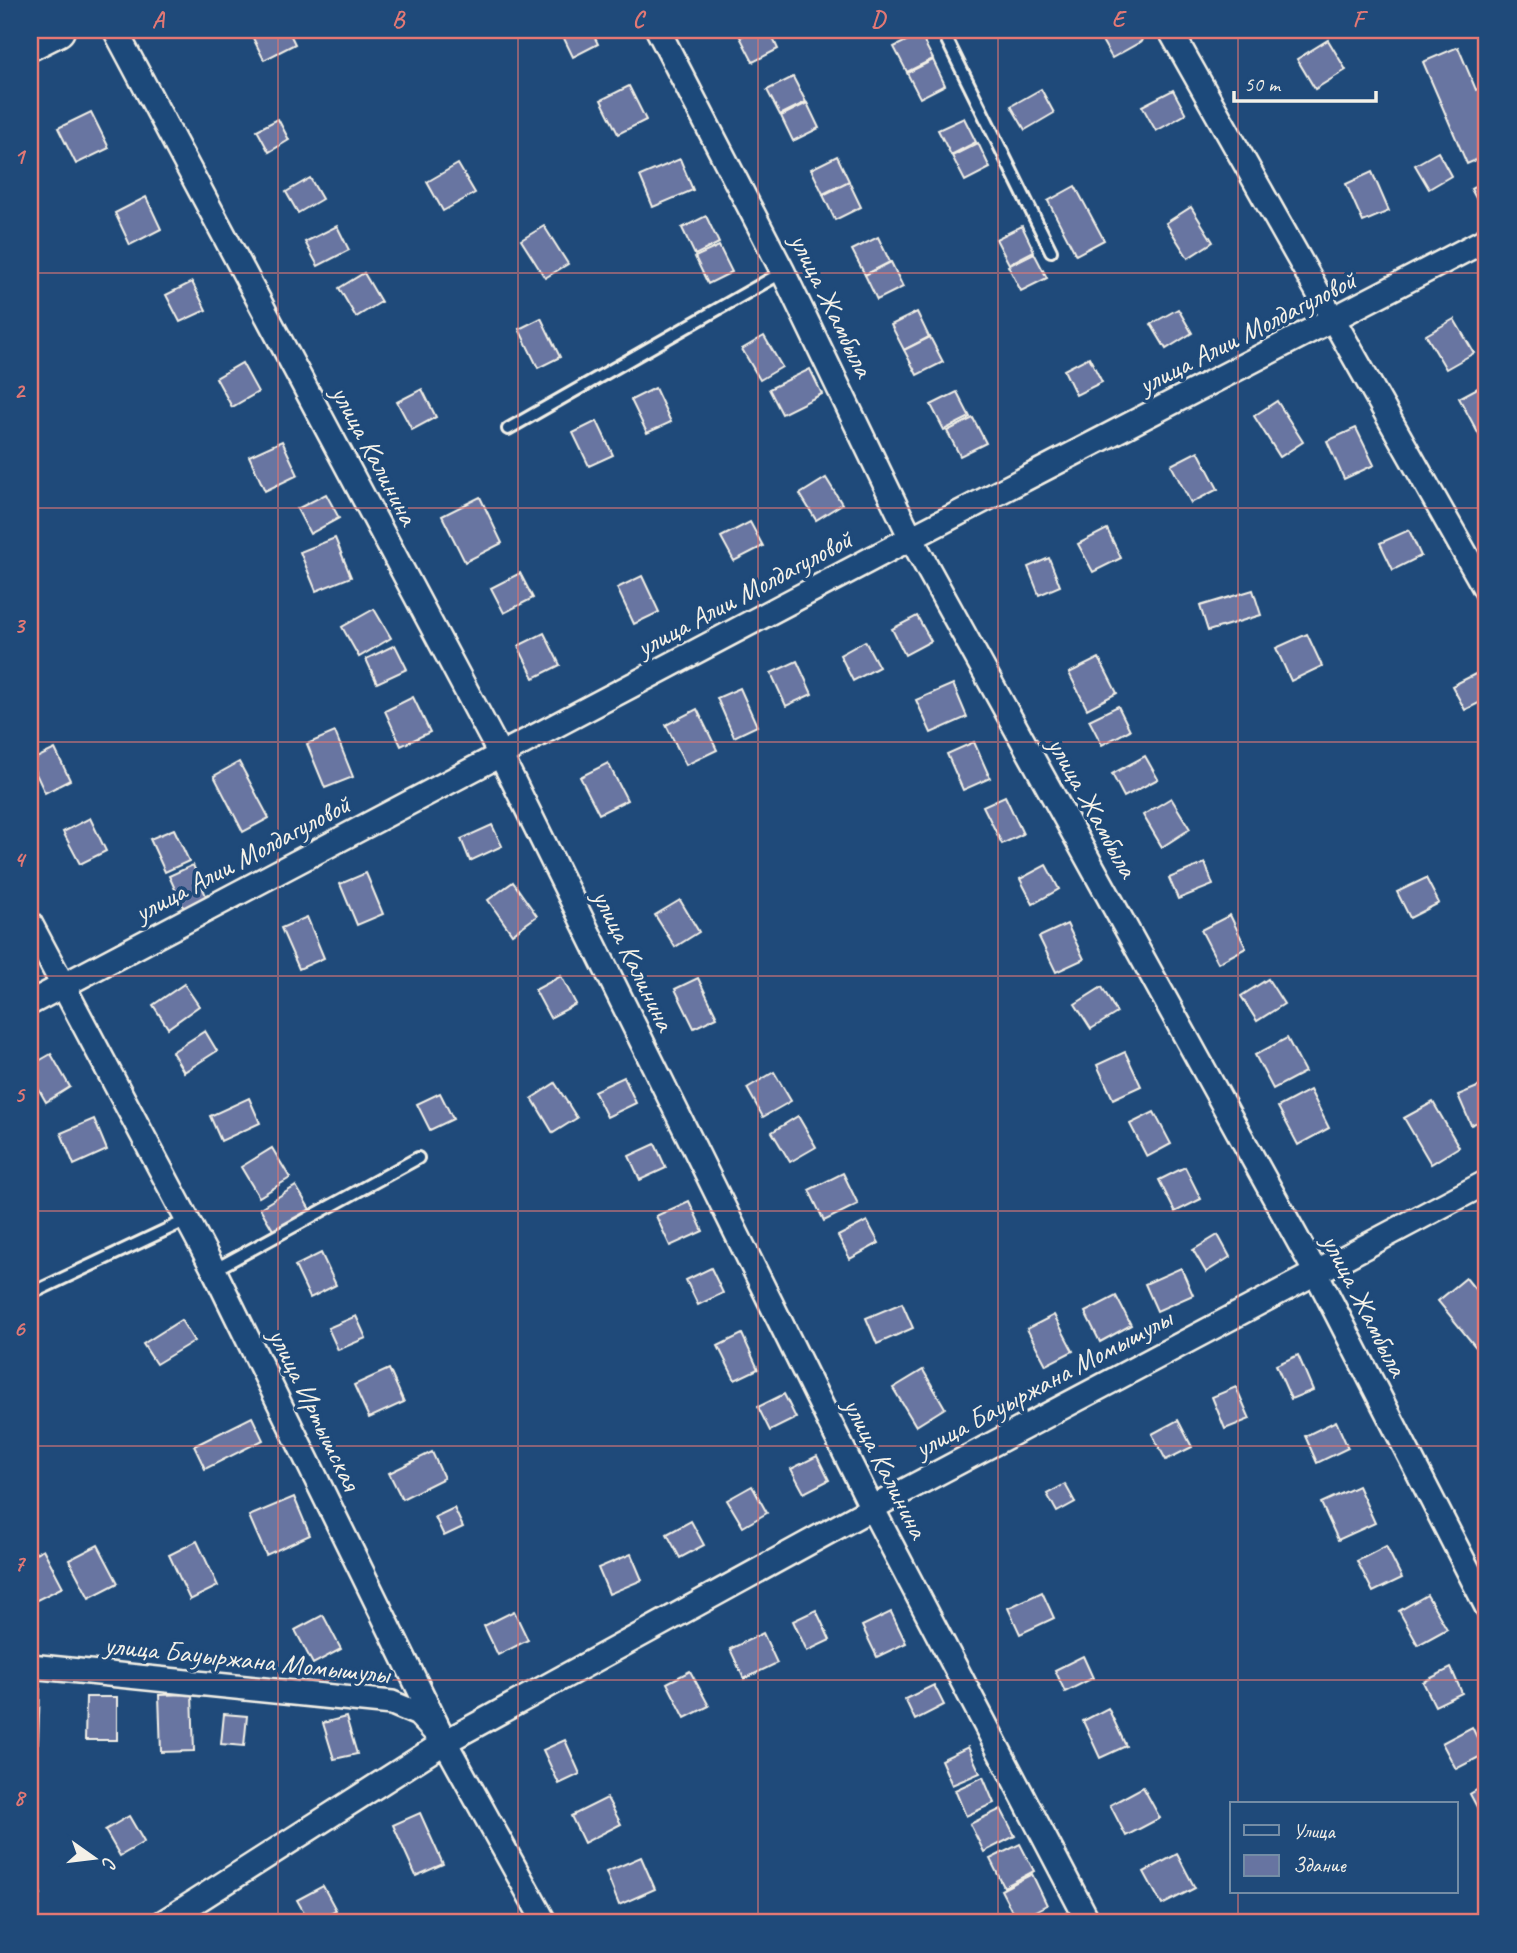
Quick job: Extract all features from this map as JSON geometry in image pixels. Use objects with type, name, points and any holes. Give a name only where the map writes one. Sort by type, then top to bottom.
[{"type":"street","points":[[30,44],[58,30]]},
{"type":"street","name":"улица Калинина","points":[[115,30],[500,754],[872,1508],[1089,1923]]},
{"type":"street","name":"улица Жамбыла","points":[[658,30],[783,272],[911,538],[1315,1271],[1487,1607]]},
{"type":"street","points":[[1170,30],[1487,592]]},
{"type":"street","name":"улица Алии Молдагуловой","points":[[30,1003],[911,538],[1333,322],[1487,239]]},
{"type":"street","name":"улица Иртышская","points":[[30,923],[214,1270],[445,1742],[545,1923]]},
{"type":"street","name":"улица Бауыржана Момышулы","points":[[162,1923],[445,1742],[872,1508],[1487,1182]]},
{"type":"street","name":"улица Бауыржана Момышулы","points":[[30,1666],[392,1703],[418,1714],[445,1742]]},
{"type":"lane","points":[[943,30],[1051,251]]},
{"type":"lane","points":[[508,429],[783,272]]},
{"type":"lane","points":[[214,1270],[418,1158]]},
{"type":"lane","points":[[30,1294],[187,1220]]},
{"type":"building","points":[[249,30],[288,30],[295,44],[264,60]]},
{"type":"building","points":[[560,30],[591,30],[598,44],[573,57]]},
{"type":"building","points":[[754,30],[769,30],[778,49],[753,62],[740,37]]},
{"type":"building","points":[[1096,30],[1136,30],[1142,41],[1112,58]]},
{"type":"building","points":[[920,34],[933,59],[907,72],[894,47]]},
{"type":"building","points":[[1328,40],[1346,70],[1315,89],[1297,59]]},
{"type":"building","points":[[1458,47],[1476,90],[1487,85],[1487,155],[1467,164],[1423,62]]},
{"type":"building","points":[[933,60],[945,85],[920,98],[907,73]]},
{"type":"building","points":[[793,77],[806,102],[780,115],[767,90]]},
{"type":"building","points":[[629,86],[646,120],[618,134],[601,100]]},
{"type":"building","points":[[1041,89],[1054,113],[1025,130],[1011,106]]},
{"type":"building","points":[[1173,90],[1186,114],[1156,131],[1142,106]]},
{"type":"building","points":[[807,103],[819,128],[793,141],[781,116]]},
{"type":"building","points":[[91,112],[109,148],[76,164],[58,128]]},
{"type":"building","points":[[964,118],[976,142],[951,155],[938,130]]},
{"type":"building","points":[[278,119],[289,140],[269,152],[257,130]]},
{"type":"building","points":[[978,143],[990,168],[965,181],[952,156]]},
{"type":"building","points":[[1438,152],[1451,176],[1429,189],[1415,165]]},
{"type":"building","points":[[837,156],[849,181],[823,194],[811,169]]},
{"type":"building","points":[[680,159],[693,190],[653,207],[640,176]]},
{"type":"building","points":[[458,164],[475,193],[443,211],[427,182]]},
{"type":"building","points":[[1372,172],[1389,211],[1363,222],[1346,184]]},
{"type":"building","points":[[310,178],[322,199],[298,213],[286,192]]},
{"type":"building","points":[[1487,180],[1487,211],[1484,213],[1471,189]]},
{"type":"building","points":[[849,182],[861,207],[835,220],[823,195]]},
{"type":"building","points":[[1075,186],[1104,240],[1076,255],[1048,201]]},
{"type":"building","points":[[146,197],[161,229],[130,245],[115,213]]},
{"type":"building","points":[[1191,207],[1213,242],[1188,258],[1166,223]]},
{"type":"building","points":[[706,216],[719,243],[695,255],[682,228]]},
{"type":"building","points":[[337,226],[349,250],[318,266],[305,242]]},
{"type":"building","points":[[544,226],[568,264],[545,278],[521,240]]},
{"type":"building","points":[[1022,226],[1034,251],[1009,264],[996,239]]},
{"type":"building","points":[[878,237],[890,262],[865,275],[852,250]]},
{"type":"building","points":[[719,246],[732,272],[708,284],[695,257]]},
{"type":"building","points":[[1034,253],[1047,278],[1021,291],[1008,266]]},
{"type":"building","points":[[891,262],[903,287],[877,300],[865,275]]},
{"type":"building","points":[[364,273],[381,302],[356,317],[339,288]]},
{"type":"building","points":[[192,282],[206,310],[180,322],[166,295]]},
{"type":"building","points":[[1178,309],[1192,333],[1166,349],[1151,324]]},
{"type":"building","points":[[917,312],[929,337],[904,350],[891,325]]},
{"type":"building","points":[[541,318],[560,357],[538,368],[519,329]]},
{"type":"building","points":[[1454,319],[1474,353],[1446,369],[1426,335]]},
{"type":"building","points":[[764,336],[782,367],[760,380],[742,349]]},
{"type":"building","points":[[930,337],[943,362],[917,375],[904,350]]},
{"type":"building","points":[[1089,357],[1102,382],[1076,395],[1064,370]]},
{"type":"building","points":[[242,363],[258,392],[232,407],[216,378]]},
{"type":"building","points":[[810,369],[822,394],[782,414],[769,389]]},
{"type":"building","points":[[1483,385],[1487,392],[1487,442],[1484,444],[1459,398]]},
{"type":"building","points":[[655,388],[671,422],[647,433],[631,400]]},
{"type":"building","points":[[422,389],[436,417],[412,430],[397,402]]},
{"type":"building","points":[[957,392],[970,417],[944,430],[931,405]]},
{"type":"building","points":[[1277,401],[1303,442],[1280,457],[1254,416]]},
{"type":"building","points":[[973,418],[986,443],[960,456],[947,431]]},
{"type":"building","points":[[597,421],[613,455],[589,466],[573,433]]},
{"type":"building","points":[[1356,428],[1374,465],[1344,479],[1327,441]]},
{"type":"building","points":[[282,441],[298,475],[265,491],[249,456]]},
{"type":"building","points":[[1198,451],[1218,489],[1191,503],[1171,465]]},
{"type":"building","points":[[826,478],[842,504],[816,520],[800,494]]},
{"type":"building","points":[[326,494],[339,518],[310,534],[297,509]]},
{"type":"building","points":[[480,497],[502,543],[465,562],[442,516]]},
{"type":"building","points":[[750,522],[763,546],[734,561],[721,537]]},
{"type":"building","points":[[1107,529],[1121,558],[1093,572],[1078,544]]},
{"type":"building","points":[[1409,530],[1421,556],[1393,570],[1380,543]]},
{"type":"building","points":[[335,538],[351,577],[316,591],[300,552]]},
{"type":"building","points":[[1049,558],[1060,586],[1039,595],[1028,567]]},
{"type":"building","points":[[520,573],[533,598],[504,613],[491,588]]},
{"type":"building","points":[[642,576],[659,612],[634,624],[617,588]]},
{"type":"building","points":[[1253,590],[1261,615],[1208,631],[1200,606]]},
{"type":"building","points":[[374,609],[391,638],[359,657],[342,627]]},
{"type":"building","points":[[917,616],[931,641],[905,655],[892,629]]},
{"type":"building","points":[[544,633],[560,665],[534,678],[518,646]]},
{"type":"building","points":[[1307,634],[1322,666],[1291,681],[1276,648]]},
{"type":"building","points":[[865,641],[879,667],[853,681],[840,655]]},
{"type":"building","points":[[395,645],[407,669],[377,683],[366,659]]},
{"type":"building","points":[[1099,658],[1117,693],[1087,709],[1069,673]]},
{"type":"building","points":[[797,661],[812,694],[786,706],[771,673]]},
{"type":"building","points":[[1487,668],[1487,699],[1465,710],[1452,686]]},
{"type":"building","points":[[953,684],[967,717],[931,733],[916,700]]},
{"type":"building","points":[[740,688],[757,726],[734,737],[717,698]]},
{"type":"building","points":[[30,694],[38,713],[30,716]]},
{"type":"building","points":[[413,697],[430,732],[401,746],[385,711]]},
{"type":"building","points":[[1118,706],[1130,730],[1102,745],[1089,720]]},
{"type":"building","points":[[697,709],[717,750],[686,765],[666,725]]},
{"type":"building","points":[[335,732],[353,777],[325,788],[307,744]]},
{"type":"building","points":[[974,742],[990,778],[963,790],[947,754]]},
{"type":"building","points":[[55,749],[70,780],[45,793],[30,761]]},
{"type":"building","points":[[1145,756],[1158,779],[1124,797],[1112,774]]},
{"type":"building","points":[[239,762],[269,818],[243,832],[214,776]]},
{"type":"building","points":[[608,763],[627,800],[599,814],[580,777]]},
{"type":"building","points":[[1005,796],[1023,834],[1002,844],[983,806]]},
{"type":"building","points":[[1171,798],[1190,829],[1162,847],[1143,815]]},
{"type":"building","points":[[90,818],[106,851],[80,864],[63,832]]},
{"type":"building","points":[[492,825],[502,846],[470,861],[461,839]]},
{"type":"building","points":[[174,829],[189,861],[165,872],[150,839]]},
{"type":"building","points":[[1205,863],[1213,885],[1178,899],[1169,878]]},
{"type":"building","points":[[193,865],[207,898],[184,909],[169,876]]},
{"type":"building","points":[[1046,865],[1059,889],[1033,904],[1020,879]]},
{"type":"building","points":[[366,873],[383,914],[357,925],[340,884]]},
{"type":"building","points":[[1426,878],[1439,903],[1410,918],[1397,892]]},
{"type":"building","points":[[513,882],[537,916],[512,934],[488,900]]},
{"type":"building","points":[[680,900],[699,932],[675,947],[655,915]]},
{"type":"building","points":[[1230,915],[1246,948],[1218,963],[1201,930]]},
{"type":"building","points":[[307,917],[324,958],[299,969],[281,928]]},
{"type":"building","points":[[1067,924],[1084,959],[1056,972],[1039,937]]},
{"type":"building","points":[[561,976],[576,1004],[550,1018],[535,990]]},
{"type":"building","points":[[698,978],[717,1017],[694,1028],[675,989]]},
{"type":"building","points":[[1268,979],[1284,1004],[1257,1021],[1241,996]]},
{"type":"building","points":[[184,984],[199,1006],[168,1028],[153,1005]]},
{"type":"building","points":[[1102,987],[1117,1013],[1091,1029],[1075,1004]]},
{"type":"building","points":[[205,1031],[217,1051],[184,1072],[172,1052]]},
{"type":"building","points":[[1287,1038],[1305,1072],[1273,1089],[1255,1055]]},
{"type":"building","points":[[1125,1052],[1141,1086],[1113,1099],[1097,1065]]},
{"type":"building","points":[[51,1054],[70,1087],[46,1102],[30,1074],[30,1066]]},
{"type":"building","points":[[774,1072],[791,1101],[763,1117],[747,1088]]},
{"type":"building","points":[[624,1077],[636,1103],[607,1117],[594,1091]]},
{"type":"building","points":[[555,1083],[577,1118],[553,1133],[532,1098]]},
{"type":"building","points":[[1487,1083],[1487,1118],[1471,1125],[1458,1095]]},
{"type":"building","points":[[1310,1090],[1329,1128],[1298,1145],[1278,1107]]},
{"type":"building","points":[[440,1093],[453,1119],[430,1130],[417,1104]]},
{"type":"building","points":[[249,1098],[260,1123],[221,1141],[210,1116]]},
{"type":"building","points":[[1433,1102],[1459,1147],[1431,1164],[1404,1118]]},
{"type":"building","points":[[1154,1112],[1171,1144],[1147,1157],[1130,1124]]},
{"type":"building","points":[[798,1116],[816,1147],[790,1162],[772,1132]]},
{"type":"building","points":[[94,1119],[107,1150],[74,1165],[61,1133]]},
{"type":"building","points":[[655,1144],[666,1168],[640,1180],[629,1156]]},
{"type":"building","points":[[272,1148],[290,1178],[259,1197],[241,1167]]},
{"type":"building","points":[[1185,1167],[1201,1199],[1175,1212],[1159,1180]]},
{"type":"building","points":[[843,1173],[858,1204],[824,1221],[809,1190]]},
{"type":"building","points":[[296,1186],[312,1213],[276,1235],[260,1208]]},
{"type":"building","points":[[689,1201],[703,1231],[670,1246],[656,1216]]},
{"type":"building","points":[[867,1221],[879,1243],[850,1259],[838,1236]]},
{"type":"building","points":[[1218,1235],[1230,1257],[1206,1272],[1193,1250]]},
{"type":"building","points":[[321,1253],[336,1285],[310,1298],[295,1266]]},
{"type":"building","points":[[711,1268],[723,1293],[698,1305],[686,1280]]},
{"type":"building","points":[[1181,1268],[1193,1295],[1157,1311],[1145,1284]]},
{"type":"building","points":[[1466,1278],[1487,1304],[1487,1361],[1438,1301]]},
{"type":"building","points":[[1116,1296],[1131,1325],[1100,1342],[1085,1312]]},
{"type":"building","points":[[902,1303],[913,1328],[877,1344],[866,1318]]},
{"type":"building","points":[[1054,1315],[1073,1351],[1046,1365],[1027,1329]]},
{"type":"building","points":[[356,1316],[366,1338],[338,1350],[328,1328]]},
{"type":"building","points":[[181,1320],[194,1341],[156,1364],[143,1344]]},
{"type":"building","points":[[742,1334],[758,1369],[735,1380],[718,1346]]},
{"type":"building","points":[[1298,1355],[1313,1390],[1291,1399],[1276,1365]]},
{"type":"building","points":[[389,1369],[404,1402],[369,1418],[354,1385]]},
{"type":"building","points":[[923,1370],[945,1408],[916,1426],[893,1388]]},
{"type":"building","points":[[1236,1387],[1250,1419],[1225,1429],[1212,1397]]},
{"type":"building","points":[[784,1394],[796,1418],[770,1431],[758,1407]]},
{"type":"building","points":[[252,1417],[263,1440],[205,1469],[194,1446]]},
{"type":"building","points":[[1178,1420],[1192,1447],[1166,1460],[1152,1434]]},
{"type":"building","points":[[1336,1421],[1348,1448],[1317,1463],[1305,1436]]},
{"type":"building","points":[[432,1452],[444,1478],[402,1499],[389,1473]]},
{"type":"building","points":[[817,1456],[829,1480],[804,1493],[791,1469]]},
{"type":"building","points":[[1065,1484],[1075,1502],[1057,1512],[1047,1494]]},
{"type":"building","points":[[752,1486],[767,1513],[743,1527],[727,1500]]},
{"type":"building","points":[[1358,1486],[1375,1523],[1338,1540],[1321,1503]]},
{"type":"building","points":[[294,1497],[310,1535],[266,1555],[249,1516]]},
{"type":"building","points":[[454,1508],[463,1527],[444,1536],[435,1517]]},
{"type":"building","points":[[691,1521],[704,1545],[680,1558],[667,1534]]},
{"type":"building","points":[[197,1541],[218,1586],[190,1600],[169,1555]]},
{"type":"building","points":[[98,1545],[118,1583],[89,1598],[69,1560]]},
{"type":"building","points":[[1386,1546],[1402,1578],[1373,1592],[1357,1561]]},
{"type":"building","points":[[43,1549],[63,1587],[33,1602],[30,1595],[30,1556]]},
{"type":"building","points":[[631,1554],[642,1580],[609,1594],[598,1568]]},
{"type":"building","points":[[1042,1592],[1054,1618],[1020,1634],[1008,1608]]},
{"type":"building","points":[[1427,1595],[1447,1629],[1418,1645],[1399,1611]]},
{"type":"building","points":[[816,1610],[830,1640],[807,1651],[793,1621]]},
{"type":"building","points":[[514,1611],[528,1640],[498,1655],[484,1626]]},
{"type":"building","points":[[891,1612],[906,1643],[877,1657],[862,1626]]},
{"type":"building","points":[[323,1615],[341,1649],[313,1664],[295,1630]]},
{"type":"building","points":[[763,1633],[777,1663],[744,1679],[730,1649]]},
{"type":"building","points":[[1083,1656],[1093,1678],[1065,1692],[1055,1670]]},
{"type":"building","points":[[1451,1668],[1462,1693],[1435,1706],[1423,1682]]},
{"type":"building","points":[[690,1671],[709,1706],[685,1718],[667,1683]]},
{"type":"building","points":[[934,1685],[944,1705],[915,1720],[905,1699]]},
{"type":"building","points":[[30,1689],[40,1689],[38,1743],[30,1743]]},
{"type":"building","points":[[192,1694],[194,1751],[161,1752],[159,1695]]},
{"type":"building","points":[[86,1697],[117,1697],[117,1740],[85,1740]]},
{"type":"building","points":[[1108,1708],[1126,1746],[1100,1758],[1083,1721]]},
{"type":"building","points":[[224,1714],[247,1716],[244,1746],[221,1744]]},
{"type":"building","points":[[346,1717],[357,1754],[334,1759],[323,1723]]},
{"type":"building","points":[[1472,1727],[1485,1754],[1456,1769],[1442,1743]]},
{"type":"building","points":[[565,1740],[580,1774],[559,1784],[543,1750]]},
{"type":"building","points":[[968,1747],[980,1773],[952,1785],[941,1760]]},
{"type":"building","points":[[983,1777],[994,1803],[966,1816],[955,1790]]},
{"type":"building","points":[[1487,1784],[1487,1824],[1486,1824],[1470,1794]]},
{"type":"building","points":[[1143,1787],[1160,1818],[1126,1836],[1110,1805]]},
{"type":"building","points":[[607,1798],[621,1824],[584,1843],[571,1816]]},
{"type":"building","points":[[1001,1809],[1015,1836],[984,1852],[970,1824]]},
{"type":"building","points":[[420,1813],[443,1864],[416,1876],[393,1825]]},
{"type":"building","points":[[129,1816],[144,1842],[120,1856],[105,1830]]},
{"type":"building","points":[[1020,1844],[1034,1871],[1004,1887],[990,1859]]},
{"type":"building","points":[[1177,1854],[1195,1888],[1162,1905],[1144,1872]]},
{"type":"building","points":[[641,1857],[655,1889],[619,1905],[606,1872]]},
{"type":"building","points":[[30,1873],[41,1894],[30,1900]]},
{"type":"building","points":[[1032,1874],[1047,1905],[1017,1921],[1001,1890]]},
{"type":"building","points":[[323,1886],[336,1910],[310,1923],[297,1900]]}]
